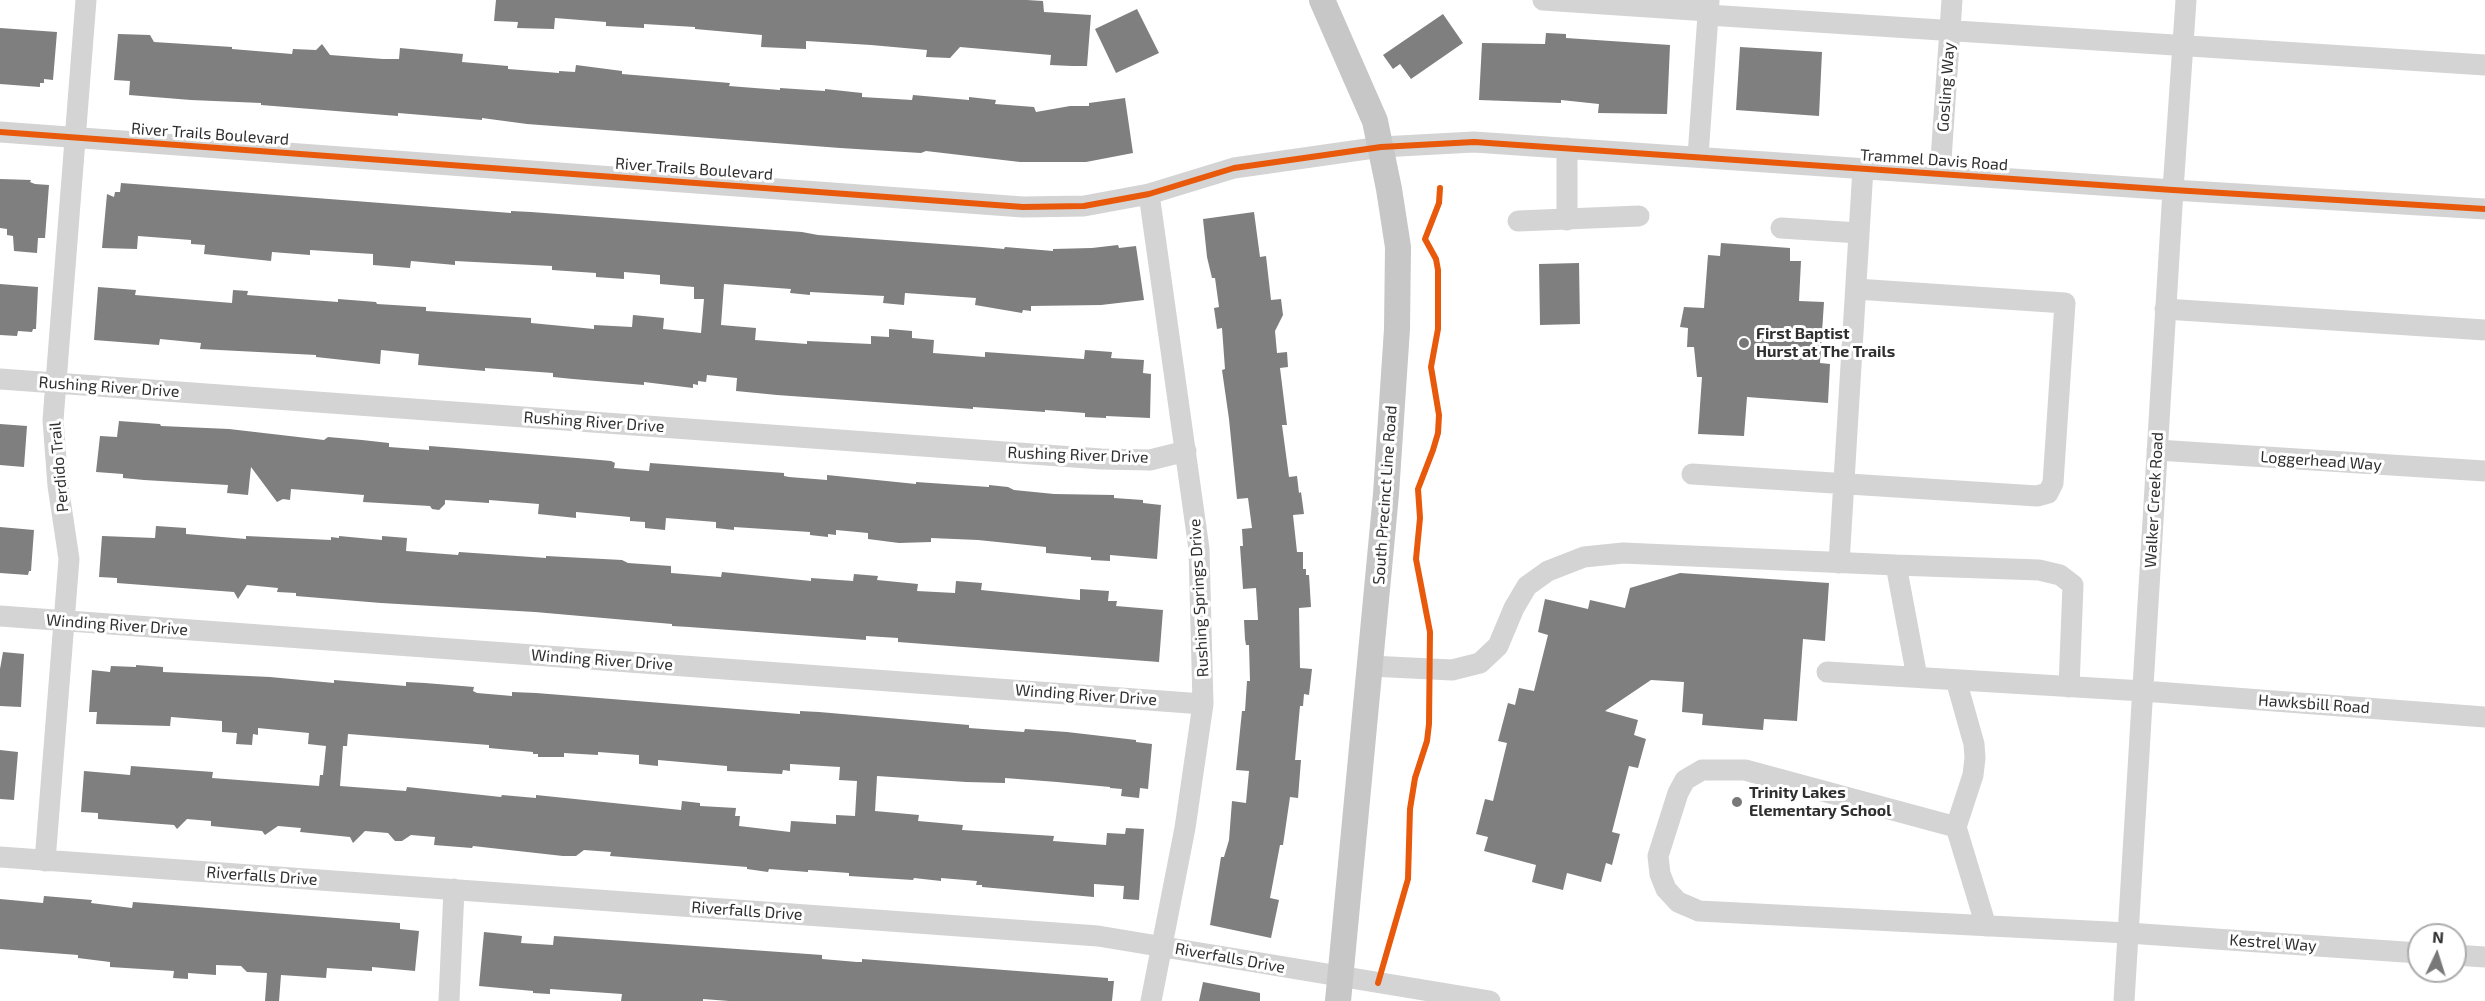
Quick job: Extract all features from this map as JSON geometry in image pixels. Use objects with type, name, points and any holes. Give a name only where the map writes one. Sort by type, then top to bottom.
[{"type":"main road","name":"South Precinct Line Road","points":[[1322,0],[1375,121],[1398,247],[1397,329],[1386,495],[1340,989]]},
{"type":"street","name":"Perdido Trail","points":[[45,861],[69,559],[54,452],[53,420],[86,0]]},
{"type":"street","points":[[1543,0],[1708,9],[1950,30],[2485,65]]},
{"type":"street","name":"Gosling Way","points":[[1940,174],[1952,0]]},
{"type":"street","name":"Walker Creek Road","points":[[2124,1001],[2165,309],[2186,0]]},
{"type":"street","points":[[1698,156],[1708,9]]},
{"type":"street","name":"River Trails Boulevard","points":[[0,132],[1023,207],[1084,206],[1149,194],[1234,168],[1381,147]]},
{"type":"street","name":"Trammel Davis Road","points":[[1381,147],[1474,142],[2485,209]]},
{"type":"street","points":[[1567,148],[1567,220]]},
{"type":"street","points":[[1839,563],[1863,168]]},
{"type":"street","name":"Rushing Springs Drive","points":[[1149,194],[1199,549],[1203,704],[1185,828],[1151,1001]]},
{"type":"street","points":[[1518,221],[1639,216]]},
{"type":"street","points":[[1781,228],[1859,233]]},
{"type":"street","points":[[1692,474],[2037,496],[2048,493],[2053,483],[2065,303],[1856,289]]},
{"type":"street","points":[[2165,309],[2485,330]]},
{"type":"street","name":"Rushing River Drive","points":[[0,379],[1101,459],[1150,460],[1186,451]]},
{"type":"street","name":"Loggerhead Way","points":[[2157,450],[2485,471]]},
{"type":"street","points":[[1370,666],[1452,670],[1480,663],[1498,646],[1514,608],[1527,586],[1548,571],[1584,557],[1623,553],[2039,570],[2060,575],[2073,585],[2069,687]]},
{"type":"street","points":[[1896,565],[1917,677]]},
{"type":"street","name":"Winding River Drive","points":[[0,616],[1203,704]]},
{"type":"street","name":"Hawksbill Road","points":[[1827,672],[2143,691],[2485,717]]},
{"type":"street","points":[[1956,680],[1974,744],[1975,758],[1973,775],[1956,827],[1986,926]]},
{"type":"street","name":"Kestrel Way","points":[[1956,827],[1745,770],[1702,770],[1685,780],[1678,793],[1658,856],[1660,874],[1666,889],[1678,902],[1699,910],[2128,933],[2407,952]]},
{"type":"street","name":"Riverfalls Drive","points":[[0,857],[1098,936],[1162,946],[1340,989],[1490,1001]]},
{"type":"street","points":[[449,1001],[454,889]]},
{"type":"street","points":[[2467,956],[2485,957]]},
{"type":"building","points":[[496,0],[1027,0],[1043,1],[1044,12],[1091,15],[1087,66],[1072,66],[1050,65],[1051,55],[960,47],[950,58],[926,57],[927,50],[806,41],[806,49],[761,47],[762,35],[695,29],[695,27],[644,24],[644,28],[606,26],[606,22],[555,18],[554,29],[517,28],[518,22],[494,21]]},
{"type":"building","points":[[1137,9],[1159,53],[1116,73],[1095,29]]},
{"type":"building","points":[[1443,14],[1463,43],[1411,79],[1400,64],[1393,69],[1383,55]]},
{"type":"building","points":[[0,28],[57,32],[53,80],[44,79],[40,87],[0,84]]},
{"type":"building","points":[[1546,33],[1566,34],[1566,38],[1670,45],[1667,114],[1598,113],[1599,104],[1561,100],[1561,103],[1479,100],[1482,43],[1545,44]]},
{"type":"building","points":[[118,34],[150,35],[154,42],[292,54],[293,49],[316,50],[322,44],[330,55],[383,59],[399,59],[400,48],[463,54],[462,62],[508,66],[508,69],[559,73],[559,71],[575,72],[576,65],[622,71],[622,74],[730,83],[729,86],[780,90],[780,88],[825,91],[825,89],[862,93],[862,97],[912,100],[913,95],[969,100],[969,97],[996,100],[995,104],[1034,107],[1036,112],[1070,106],[1089,106],[1089,103],[1125,98],[1133,153],[1086,162],[1020,162],[926,151],[921,153],[840,148],[527,124],[482,118],[482,120],[398,113],[398,116],[261,105],[261,103],[129,95],[130,81],[114,80]]},
{"type":"building","points":[[1740,47],[1822,52],[1819,116],[1736,110]]},
{"type":"building","points":[[0,179],[31,180],[30,182],[35,184],[49,185],[45,238],[38,238],[37,253],[14,251],[13,236],[7,235],[7,229],[0,228]]},
{"type":"building","points":[[121,183],[511,213],[511,211],[531,212],[802,232],[1004,249],[1005,247],[1053,251],[1053,249],[1118,245],[1119,248],[1136,246],[1144,300],[1101,305],[1031,306],[1031,311],[1023,310],[1022,313],[975,305],[976,298],[905,293],[904,305],[883,303],[884,296],[810,292],[810,295],[790,293],[791,289],[724,284],[721,325],[756,328],[755,340],[807,344],[807,341],[871,344],[871,336],[889,337],[889,329],[912,331],[912,338],[934,340],[933,353],[985,357],[985,352],[1084,359],[1085,350],[1112,352],[1111,358],[1144,360],[1143,373],[1151,374],[1150,418],[1085,417],[1085,413],[1045,410],[1045,412],[973,407],[973,409],[777,395],[736,391],[737,378],[707,375],[706,382],[698,381],[698,385],[693,384],[693,388],[644,382],[644,385],[573,379],[553,377],[553,373],[485,368],[485,371],[418,365],[419,354],[381,350],[380,364],[316,357],[316,355],[200,349],[201,343],[160,339],[159,345],[94,340],[98,287],[136,290],[135,295],[232,303],[233,290],[248,291],[247,295],[338,302],[338,299],[376,302],[377,304],[426,307],[426,311],[531,318],[531,323],[594,329],[594,325],[632,327],[633,315],[664,318],[663,329],[701,333],[704,299],[694,299],[694,287],[660,284],[660,275],[624,272],[624,279],[596,277],[596,273],[552,270],[552,266],[455,261],[455,265],[411,261],[410,268],[373,265],[373,254],[310,250],[310,255],[272,252],[271,261],[204,254],[205,245],[191,244],[191,240],[138,236],[137,249],[102,248],[107,194],[114,197],[115,192],[120,192]]},
{"type":"building","points":[[1254,212],[1260,257],[1266,256],[1271,300],[1281,299],[1283,315],[1275,331],[1277,353],[1287,352],[1288,367],[1280,368],[1287,425],[1282,425],[1289,477],[1297,476],[1299,493],[1301,492],[1304,514],[1293,515],[1297,552],[1303,552],[1303,569],[1306,569],[1306,575],[1309,575],[1311,607],[1299,608],[1300,668],[1312,669],[1309,695],[1304,694],[1303,706],[1300,706],[1295,760],[1301,760],[1298,798],[1290,797],[1283,845],[1280,845],[1270,898],[1279,900],[1271,938],[1210,925],[1221,857],[1224,857],[1229,840],[1232,801],[1246,803],[1249,771],[1236,770],[1242,711],[1245,711],[1247,681],[1250,681],[1249,645],[1246,645],[1244,620],[1258,620],[1256,588],[1243,589],[1240,546],[1243,546],[1242,529],[1252,528],[1248,498],[1237,499],[1222,370],[1225,369],[1222,328],[1217,329],[1214,308],[1219,307],[1215,278],[1212,278],[1207,257],[1203,219]]},
{"type":"building","name":"First Baptist Hurst at The Trails","points":[[1721,243],[1790,248],[1790,261],[1801,261],[1799,301],[1824,302],[1820,363],[1830,364],[1828,403],[1747,397],[1744,436],[1698,434],[1702,377],[1697,377],[1694,347],[1687,347],[1688,328],[1680,327],[1684,307],[1704,308],[1708,255],[1720,256]]},
{"type":"building","points":[[1579,263],[1580,324],[1540,325],[1539,264]]},
{"type":"building","points":[[0,284],[38,287],[36,329],[32,332],[18,331],[17,336],[0,335]]},
{"type":"building","points":[[119,421],[160,424],[161,426],[229,429],[324,440],[328,437],[362,440],[389,443],[389,447],[429,450],[429,446],[611,461],[615,463],[614,468],[649,471],[650,463],[784,473],[784,476],[789,477],[827,480],[827,475],[916,484],[916,482],[989,487],[989,485],[1054,494],[1114,495],[1114,498],[1143,500],[1143,503],[1161,505],[1157,559],[1110,555],[1110,561],[1091,560],[1091,557],[1046,553],[1046,547],[978,540],[931,538],[931,542],[899,543],[868,539],[868,533],[836,530],[836,535],[828,534],[828,537],[810,535],[810,532],[716,528],[716,522],[666,518],[665,530],[645,528],[645,522],[630,521],[630,517],[576,512],[576,518],[538,514],[539,504],[489,500],[489,503],[445,500],[445,504],[439,510],[432,509],[430,506],[363,502],[364,495],[291,489],[290,500],[283,499],[277,502],[251,467],[248,495],[227,493],[228,485],[123,478],[123,474],[96,472],[100,436],[117,437]]},
{"type":"building","points":[[0,424],[27,426],[24,467],[0,465]]},
{"type":"building","points":[[156,526],[186,528],[186,534],[246,539],[246,536],[331,540],[331,537],[339,538],[339,536],[382,540],[382,536],[407,538],[406,551],[458,555],[459,552],[622,560],[628,563],[671,566],[671,573],[721,577],[722,572],[811,581],[811,578],[853,581],[854,574],[878,576],[877,580],[918,584],[917,591],[955,593],[956,581],[982,583],[981,590],[1080,600],[1080,589],[1109,591],[1108,601],[1117,601],[1116,606],[1163,610],[1159,662],[898,642],[898,638],[866,636],[866,640],[672,626],[672,624],[535,612],[296,596],[296,593],[277,592],[278,588],[247,585],[238,599],[234,592],[117,583],[117,578],[99,577],[102,536],[155,538]]},
{"type":"building","points":[[0,527],[34,530],[31,571],[28,575],[0,573]]},
{"type":"building","points":[[1680,573],[1829,583],[1825,641],[1803,639],[1797,721],[1764,719],[1763,730],[1702,725],[1703,714],[1682,712],[1684,682],[1651,680],[1605,711],[1638,720],[1634,735],[1646,739],[1638,768],[1629,766],[1612,832],[1620,834],[1612,865],[1606,863],[1601,882],[1567,873],[1563,890],[1532,882],[1536,865],[1484,851],[1488,837],[1476,834],[1485,799],[1493,801],[1507,743],[1498,741],[1508,703],[1515,705],[1519,688],[1534,691],[1548,635],[1538,632],[1545,599],[1588,609],[1590,600],[1625,608],[1630,588]]},
{"type":"building","points":[[3,652],[24,654],[21,707],[0,706],[0,669]]},
{"type":"building","points":[[136,665],[163,667],[163,672],[270,677],[334,683],[334,680],[406,686],[406,682],[425,683],[474,687],[473,691],[477,693],[512,696],[512,692],[536,693],[800,714],[800,711],[819,712],[969,725],[969,728],[1067,732],[1136,740],[1136,742],[1152,744],[1148,789],[1140,788],[1139,798],[1121,796],[1122,789],[1057,782],[1005,778],[1005,783],[966,782],[877,776],[875,811],[919,815],[918,821],[963,825],[962,830],[1054,836],[1053,841],[1106,845],[1107,833],[1125,834],[1126,828],[1144,829],[1139,900],[1123,899],[1124,886],[1094,884],[1094,897],[982,887],[982,885],[976,885],[977,881],[941,878],[941,881],[914,878],[913,880],[849,876],[849,873],[808,870],[808,872],[769,869],[768,872],[747,869],[747,867],[610,856],[611,852],[584,850],[576,856],[563,856],[473,846],[472,848],[434,845],[435,837],[411,835],[402,841],[395,841],[388,833],[365,831],[353,843],[350,837],[300,832],[301,828],[278,826],[265,835],[262,831],[211,826],[211,821],[187,819],[177,829],[174,825],[98,819],[98,813],[81,812],[84,771],[130,775],[131,766],[213,772],[212,778],[319,786],[320,775],[323,775],[326,746],[308,744],[309,733],[258,728],[258,735],[253,734],[252,745],[236,744],[237,733],[222,732],[222,721],[171,717],[170,726],[96,724],[97,712],[89,712],[92,670],[110,672],[111,666],[136,667]],"holes":[[[348,734],[489,745],[489,748],[533,752],[533,754],[538,754],[538,757],[564,757],[564,753],[598,755],[598,752],[639,755],[639,764],[658,766],[658,760],[727,766],[727,771],[782,774],[783,770],[790,771],[790,764],[840,767],[839,780],[857,781],[855,816],[836,815],[836,824],[791,821],[790,832],[739,826],[740,816],[735,816],[736,808],[700,806],[700,803],[682,801],[681,810],[536,795],[536,798],[502,795],[501,797],[407,787],[406,791],[340,786],[343,746],[347,746]]]},
{"type":"building","points":[[0,750],[18,752],[14,800],[0,799]]},
{"type":"building","points":[[44,896],[92,900],[91,903],[132,908],[133,902],[400,923],[400,929],[419,931],[415,971],[372,967],[372,971],[327,968],[326,978],[281,975],[279,1001],[265,1001],[267,973],[247,972],[241,966],[216,965],[216,975],[188,973],[188,979],[173,978],[174,971],[110,967],[110,962],[78,958],[78,955],[0,949],[0,899],[43,903]]},
{"type":"building","points":[[484,932],[522,936],[521,943],[553,945],[554,936],[822,955],[822,959],[862,962],[862,959],[1108,978],[1108,981],[1114,981],[1112,1001],[729,1001],[703,999],[703,1001],[621,1001],[622,994],[550,989],[550,994],[479,986]]},
{"type":"building","points":[[1203,982],[1260,993],[1260,1001],[1199,1001]]},
{"type":"cycle path","points":[[0,132],[1023,207],[1084,206],[1149,194],[1234,168],[1381,147],[1474,142],[2485,209]]},
{"type":"cycle path","points":[[1378,983],[1408,879],[1410,809],[1415,778],[1427,741],[1429,724],[1430,632],[1416,559],[1420,518],[1418,489],[1438,433],[1439,415],[1431,367],[1438,329],[1438,270],[1436,259],[1425,239],[1439,203],[1440,188]]},
{"type":"place","name":"First Baptist Hurst at The Trails","points":[[1744,343]]},
{"type":"place","name":"Trinity Lakes Elementary School","points":[[1737,802]]}]
